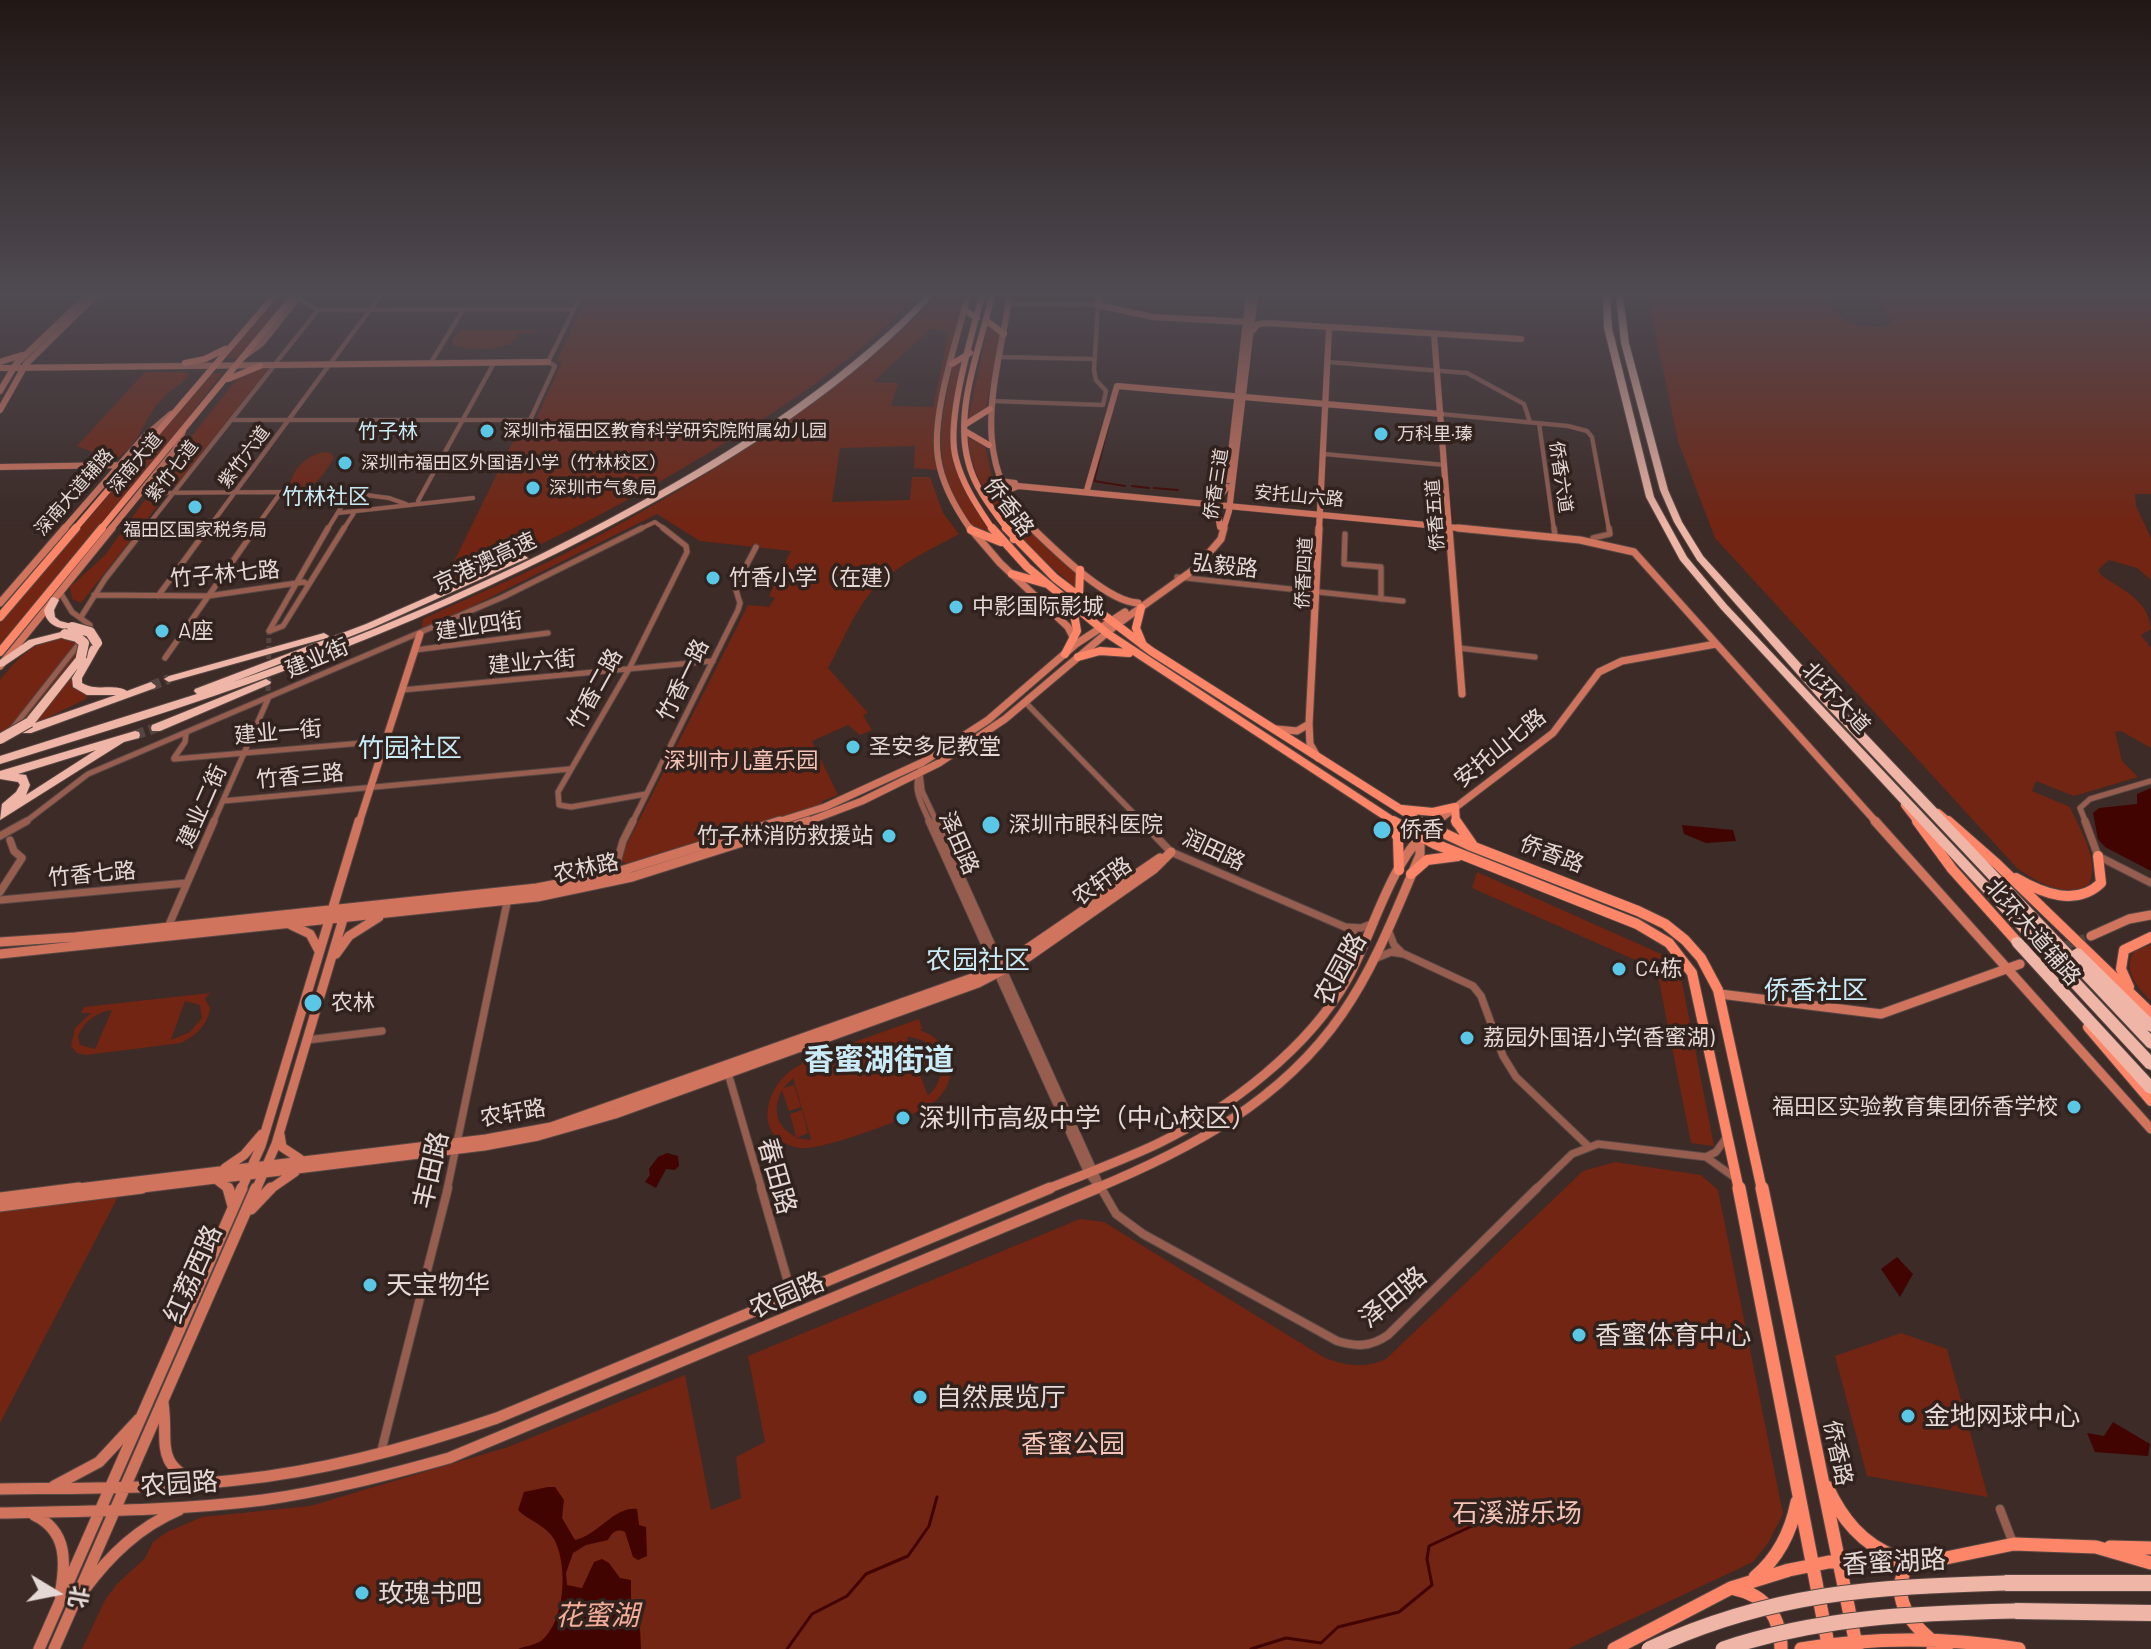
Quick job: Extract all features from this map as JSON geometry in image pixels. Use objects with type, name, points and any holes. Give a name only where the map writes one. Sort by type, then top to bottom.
[{"type":"highway","name":"京港澳高速","points":[[6,754],[205,689],[416,606],[575,534],[755,434],[837,372]]},
{"type":"highway","name":"京港澳高速","points":[[6,754],[220,691],[393,626],[577,540],[728,457],[847,372]]},
{"type":"highway","name":"北环大道","points":[[1619,372],[1645,479],[1669,537],[1716,598],[2151,1064]]},
{"type":"highway","name":"北环大道","points":[[1632,372],[1657,470],[1688,540],[1731,596],[1931,807],[1991,864],[2151,1043]]},
{"type":"highway","points":[[28,726],[81,657],[84,643],[50,618],[49,610],[57,596]]},
{"type":"highway","points":[[169,679],[326,636],[416,606]]},
{"type":"highway","points":[[156,728],[393,626]]},
{"type":"highway","points":[[0,665],[32,642],[68,630],[90,632],[97,643],[77,678],[79,687],[101,692],[146,687],[28,726],[0,741]]},
{"type":"highway","points":[[0,776],[135,735]]},
{"type":"highway","points":[[0,816],[119,741]]},
{"type":"highway","points":[[0,776],[18,777],[25,785],[20,795],[0,810]]},
{"type":"highway","points":[[1991,864],[2151,1026]]},
{"type":"highway","points":[[2017,942],[2151,1088]]},
{"type":"highway","name":"香蜜湖路","points":[[1649,1649],[1725,1616],[1823,1593],[1882,1587],[2005,1583],[2151,1583]]},
{"type":"highway","points":[[1723,1649],[1796,1628],[1848,1618],[2015,1611],[2151,1613]]},
{"type":"main road","points":[[3,372],[6,378]]},
{"type":"main road","points":[[0,391],[11,372]]},
{"type":"main road","points":[[0,410],[21,372]]},
{"type":"main road","points":[[15,380],[30,372]]},
{"type":"main road","name":"深南大道","points":[[0,617],[209,372]]},
{"type":"main road","name":"深南大道","points":[[0,652],[231,372]]},
{"type":"main road","points":[[222,383],[247,372]]},
{"type":"main road","points":[[950,372],[937,427],[937,457],[947,492],[971,530],[1068,627],[1074,639]]},
{"type":"main road","name":"侨香路","points":[[966,372],[957,411],[955,457],[971,498],[1008,546],[1102,632],[1271,728],[1430,827],[1665,924],[1701,954],[1720,994],[1857,1645]]},
{"type":"main road","name":"侨香路","points":[[977,372],[966,428],[967,460],[978,489],[1014,539],[1141,652],[1420,837],[1637,924],[1669,943],[1692,973],[1731,1150],[1829,1647]]},
{"type":"main road","points":[[997,372],[991,404],[989,445],[1004,492],[1019,514],[1112,599],[1140,606],[1136,628],[1141,652],[1105,650],[1078,657]]},
{"type":"main road","name":"侨香三道","points":[[1112,624],[1213,551],[1228,505],[1242,372]]},
{"type":"main road","name":"侨香三道","points":[[1240,397],[1244,372]]},
{"type":"main road","name":"侨香四道","points":[[1319,759],[1310,744],[1309,724],[1328,372]]},
{"type":"main road","name":"侨香五道","points":[[1438,372],[1462,694]]},
{"type":"main road","points":[[1087,490],[1117,386],[1441,414]]},
{"type":"main road","points":[[989,445],[966,428],[991,404]]},
{"type":"main road","name":"深南大道辅路","points":[[0,603],[148,433],[178,408]]},
{"type":"main road","points":[[0,665],[142,493],[175,450],[183,431]]},
{"type":"main road","points":[[0,469],[117,467]]},
{"type":"main road","name":"安托山六路","points":[[999,481],[1593,540]]},
{"type":"main road","name":"安托山六路","points":[[1004,492],[1018,486],[1199,502]]},
{"type":"main road","points":[[1199,502],[1218,497],[1230,489],[1239,500],[1255,508]]},
{"type":"main road","points":[[1199,502],[1217,512],[1224,524],[1239,511],[1255,508]]},
{"type":"main road","points":[[1014,539],[1019,514]]},
{"type":"main road","name":"安托山六路","points":[[1450,526],[1593,540],[1629,550],[1640,556],[1716,644]]},
{"type":"main road","points":[[971,530],[1008,546]]},
{"type":"main road","points":[[1079,596],[1080,570]]},
{"type":"main road","points":[[1012,574],[1050,585]]},
{"type":"main road","points":[[0,610],[25,586]]},
{"type":"main road","points":[[1065,654],[1074,639],[1078,623],[1072,605]]},
{"type":"main road","name":"农林路","points":[[0,942],[509,896],[595,886],[671,866],[830,814],[920,773],[977,739],[1025,702],[1112,624]]},
{"type":"main road","name":"农林路","points":[[343,919],[509,896],[614,873],[825,807],[923,762],[988,720],[1065,654],[1102,632]]},
{"type":"main road","name":"红荔西路","points":[[39,1649],[232,1214],[280,1129],[307,1040],[335,896],[420,634]]},
{"type":"main road","points":[[0,665],[10,640]]},
{"type":"main road","points":[[1716,644],[2151,1129]]},
{"type":"main road","name":"安托山七路","points":[[1430,827],[1553,733],[1593,679],[1605,668],[1622,661],[1716,644]]},
{"type":"main road","points":[[1271,728],[1297,731],[1309,724]]},
{"type":"main road","name":"北环大道辅路","points":[[1891,786],[1943,857],[2151,1101]]},
{"type":"main road","points":[[1393,806],[1425,812],[1455,807],[1454,818],[1459,829],[1478,848]]},
{"type":"main road","points":[[1379,812],[1398,838],[1399,870]]},
{"type":"main road","name":"农园路","points":[[0,1489],[202,1484],[301,1472],[380,1456],[497,1418],[1092,1172],[1196,1123],[1252,1086],[1308,1033],[1347,980],[1409,849],[1430,827]]},
{"type":"main road","name":"农园路","points":[[0,1513],[191,1506],[311,1492],[449,1458],[1158,1163],[1210,1136],[1271,1092],[1325,1038],[1372,962],[1420,855],[1420,837]]},
{"type":"main road","name":"农轩路","points":[[0,1198],[458,1146],[551,1127],[727,1070],[1028,957],[1154,869],[1171,852]]},
{"type":"main road","points":[[1991,864],[2044,891],[2079,895],[2092,892],[2101,883],[2098,856]]},
{"type":"main road","points":[[1411,874],[1435,857],[1468,858]]},
{"type":"main road","name":"北环大道辅路","points":[[1991,864],[2151,1013]]},
{"type":"main road","points":[[282,925],[305,930],[315,938],[324,963],[349,936],[370,921],[395,913]]},
{"type":"main road","points":[[333,914],[343,919]]},
{"type":"main road","name":"农林路","points":[[0,954],[282,925],[333,914]]},
{"type":"main road","points":[[2091,936],[2129,919],[2151,915]]},
{"type":"main road","name":"红荔西路","points":[[54,1649],[240,1227],[269,1119],[324,963],[343,919]]},
{"type":"main road","points":[[2141,1003],[2123,976],[2121,957],[2127,946],[2151,937]]},
{"type":"main road","points":[[1720,994],[1881,1014],[2020,964]]},
{"type":"main road","points":[[232,1214],[233,1195],[214,1175],[252,1148],[269,1119]]},
{"type":"main road","points":[[280,1129],[282,1147],[308,1164]]},
{"type":"main road","points":[[1731,1150],[1753,1154]]},
{"type":"main road","points":[[240,1227],[262,1195],[308,1164]]},
{"type":"main road","points":[[1736,1179],[1758,1179]]},
{"type":"main road","name":"农轩路","points":[[0,1206],[157,1182]]},
{"type":"main road","points":[[163,1403],[166,1416],[162,1446],[173,1471],[202,1484]]},
{"type":"main road","points":[[46,1489],[67,1482],[99,1462],[125,1436],[149,1405]]},
{"type":"main road","points":[[1818,1464],[1832,1499],[1858,1533],[1882,1551],[1911,1560]]},
{"type":"main road","points":[[1614,1649],[1762,1572],[1779,1552],[1794,1519],[1797,1490]]},
{"type":"main road","points":[[26,1513],[44,1518],[54,1526],[60,1538],[65,1555],[58,1608],[73,1607],[102,1567],[150,1525],[191,1506]]},
{"type":"main road","points":[[1736,1587],[1812,1564],[1949,1558],[2014,1544],[2151,1548]]},
{"type":"main road","points":[[2096,1547],[2151,1563]]},
{"type":"main road","points":[[1911,1560],[1900,1575],[1900,1595],[1911,1619],[1932,1644]]},
{"type":"main road","points":[[1736,1587],[1753,1593],[1765,1602],[1780,1631],[1781,1649]]},
{"type":"main road","points":[[1801,1649],[1932,1644],[1960,1640],[2019,1649]]},
{"type":"street","name":"紫竹七道","points":[[81,617],[94,595],[269,372]]},
{"type":"street","name":"紫竹六道","points":[[158,596],[323,372]]},
{"type":"street","points":[[418,501],[489,372]]},
{"type":"street","points":[[231,420],[530,420],[552,372]]},
{"type":"street","points":[[991,404],[1103,405],[1106,391],[1096,380],[1096,372]]},
{"type":"street","points":[[1444,372],[1477,377],[1524,404],[1530,422]]},
{"type":"street","points":[[991,404],[1109,409]]},
{"type":"street","points":[[1441,414],[1587,431],[1592,437],[1610,534],[1593,540]]},
{"type":"street","name":"侨香六道","points":[[1539,423],[1555,535]]},
{"type":"street","points":[[1324,454],[1445,465]]},
{"type":"street","points":[[142,493],[281,492],[165,658]]},
{"type":"street","points":[[354,513],[283,626],[269,631],[304,566],[350,493],[389,498],[406,504]]},
{"type":"street","points":[[338,513],[418,501],[473,498]]},
{"type":"street","name":"建业街","points":[[0,836],[21,826],[88,774],[420,634],[655,522]]},
{"type":"street","name":"竹香二路","points":[[646,794],[562,806],[557,803],[557,795],[570,769],[629,669],[688,549],[655,522]]},
{"type":"street","points":[[1345,534],[1344,564],[1381,567],[1381,599]]},
{"type":"street","name":"竹香一路","points":[[614,873],[623,841],[740,603],[735,587],[756,547]]},
{"type":"street","name":"弘毅路","points":[[1180,577],[1403,601]]},
{"type":"street","name":"竹子林七路","points":[[94,595],[208,596],[304,582],[308,585]]},
{"type":"street","points":[[0,741],[90,631],[90,625],[57,596]]},
{"type":"street","name":"建业四街","points":[[415,650],[455,648],[508,636],[548,633]]},
{"type":"street","points":[[1459,648],[1535,657]]},
{"type":"street","name":"建业六街","points":[[402,690],[713,661]]},
{"type":"street","name":"建业二街","points":[[168,927],[268,699]]},
{"type":"street","name":"润田路","points":[[1025,702],[1171,852],[1345,927]]},
{"type":"street","name":"建业一街","points":[[186,734],[185,742],[174,759],[386,741]]},
{"type":"street","name":"泽田路","points":[[923,762],[915,781],[917,794],[1092,1172],[1116,1214],[1143,1234],[1337,1341],[1362,1347],[1377,1343],[1388,1335],[1572,1154],[1587,1145]]},
{"type":"street","name":"竹香三路","points":[[223,801],[570,769]]},
{"type":"street","points":[[2151,781],[2090,799],[2082,805],[2081,814],[2098,856],[2151,883]]},
{"type":"street","points":[[0,892],[22,858],[14,851],[10,840]]},
{"type":"street","name":"竹香七路","points":[[0,900],[187,883]]},
{"type":"street","name":"丰田路","points":[[380,1456],[458,1146],[509,896]]},
{"type":"street","points":[[1390,921],[1390,939],[1404,954]]},
{"type":"street","points":[[1345,927],[1361,928],[1375,922]]},
{"type":"street","points":[[1345,927],[1357,936],[1361,953]]},
{"type":"street","points":[[1372,962],[1384,953],[1404,954],[1461,978],[1477,991],[1511,1071],[1587,1145],[1605,1144],[1706,1157],[1736,1179]]},
{"type":"street","points":[[307,1040],[382,1031]]},
{"type":"street","name":"春田路","points":[[727,1070],[792,1296]]},
{"type":"street","points":[[1706,1157],[1722,1146],[1726,1129]]},
{"type":"street","points":[[2000,1509],[2014,1544]]},
{"type":"green space","points":[[145,372],[185,372],[189,376],[160,401],[122,455],[113,460],[77,446]]},
{"type":"green space","points":[[250,372],[266,372],[178,484],[169,488],[151,488],[239,376]]},
{"type":"green space","points":[[557,372],[830,372],[723,444],[632,497],[570,530],[442,586],[519,429],[535,421]]},
{"type":"green space","name":"深圳市儿童乐园","points":[[853,372],[884,372],[873,382],[898,383],[891,406],[933,407],[940,372],[949,372],[934,442],[938,470],[914,468],[915,446],[840,448],[832,502],[910,500],[912,477],[930,477],[943,513],[959,534],[901,566],[871,592],[828,668],[868,713],[863,715],[872,730],[860,735],[848,725],[812,741],[838,795],[822,801],[822,804],[665,855],[627,864],[619,860],[748,605],[769,607],[775,598],[769,596],[791,551],[700,541],[657,514],[421,632],[423,619],[563,554],[631,518],[725,462]]},
{"type":"green space","points":[[951,372],[963,372],[952,433],[953,453],[965,492],[997,538],[977,530],[969,522],[949,487],[941,453],[945,401]]},
{"type":"green space","points":[[978,372],[993,372],[985,412],[968,420]]},
{"type":"green space","points":[[1663,372],[2151,372],[2151,494],[2135,494],[2136,506],[2151,538],[2151,580],[2137,568],[2109,560],[2098,570],[2134,597],[2149,619],[2151,629],[2141,635],[2151,648],[2151,748],[2121,731],[2115,732],[2122,761],[2138,777],[2074,796],[2036,781],[2032,791],[2070,807],[2090,855],[2092,875],[2089,884],[2070,890],[2052,887],[2017,868],[1715,538],[1678,441]]},
{"type":"green space","points":[[222,373],[182,426],[0,645],[0,623],[211,374]]},
{"type":"green space","points":[[968,437],[985,445],[991,473],[1016,516],[1011,530],[977,475]]},
{"type":"green space","points":[[324,452],[331,453],[334,458],[316,482],[305,488],[290,487],[293,475],[301,464]]},
{"type":"green space","points":[[162,496],[163,499],[81,603],[72,599],[70,587],[105,555],[147,497]]},
{"type":"green space","points":[[1020,519],[1075,569],[1077,589],[1017,537]]},
{"type":"green space","points":[[63,638],[77,642],[77,656],[32,715],[0,735],[0,680],[35,647]]},
{"type":"green space","points":[[76,668],[71,687],[87,694],[86,699],[28,727]]},
{"type":"green space","points":[[1477,872],[1661,954],[1682,982],[1714,1146],[1691,1143],[1659,981],[1649,966],[1472,888]]},
{"type":"green space","points":[[2151,945],[2151,1001],[2132,977],[2130,964],[2135,950]]},
{"type":"green space","points":[[210,993],[205,999],[210,1008],[204,1024],[181,1043],[86,1055],[77,1053],[71,1046],[75,1028],[91,1013],[81,1013],[84,1007]],"holes":[[[185,1001],[200,1005],[202,1018],[190,1032],[171,1040]],[[112,1010],[95,1049],[80,1045],[78,1036],[87,1022],[96,1015]]]},
{"type":"green space","points":[[919,1019],[920,1030],[933,1036],[946,1051],[951,1071],[943,1092],[924,1108],[847,1138],[801,1148],[785,1143],[774,1134],[768,1123],[768,1110],[778,1083],[802,1064],[801,1061]],"holes":[[[907,1037],[928,1044],[940,1059],[940,1077],[928,1096],[920,1075],[929,1071],[923,1055],[914,1058]],[[793,1078],[811,1139],[811,1140],[796,1138],[808,1133],[802,1110],[790,1114],[796,1137],[784,1128],[778,1117],[777,1104],[782,1090],[789,1111],[801,1107],[794,1085],[783,1088]]]},
{"type":"green space","name":"香蜜公园","points":[[1615,1162],[1701,1175],[1718,1190],[1783,1514],[1768,1543],[1753,1562],[1568,1649],[82,1649],[105,1600],[145,1558],[153,1542],[167,1532],[202,1517],[310,1506],[508,1447],[685,1375],[711,1510],[741,1498],[736,1457],[765,1442],[748,1356],[1080,1219],[1104,1222],[1325,1358],[1356,1365],[1378,1362],[1386,1359],[1583,1171]]},
{"type":"green space","points":[[120,1193],[0,1423],[0,1209]]},
{"type":"green space","name":"金地网球中心","points":[[1901,1333],[1947,1349],[1988,1497],[1867,1476],[1835,1356]]},
{"type":"water","points":[[2151,788],[2151,871],[2105,847],[2098,839],[2093,813],[2099,808],[2137,804],[2137,794]]},
{"type":"water","points":[[1682,825],[1733,830],[1736,841],[1706,843],[1684,834]]},
{"type":"water","points":[[667,1153],[678,1156],[679,1166],[675,1170],[666,1169],[656,1188],[645,1182],[650,1175],[649,1169],[658,1157]]},
{"type":"water","points":[[1897,1257],[1913,1274],[1900,1297],[1881,1269]]},
{"type":"water","points":[[2113,1422],[2150,1444],[2148,1456],[2095,1452],[2087,1433],[2104,1436]]},
{"type":"water","name":"花蜜湖","points":[[555,1487],[564,1500],[562,1518],[575,1540],[592,1533],[621,1512],[637,1509],[639,1525],[646,1527],[647,1556],[638,1560],[633,1557],[625,1532],[617,1531],[608,1540],[586,1545],[573,1553],[566,1573],[567,1585],[582,1588],[594,1562],[602,1559],[620,1578],[631,1580],[631,1613],[640,1629],[641,1649],[518,1649],[536,1644],[549,1632],[562,1594],[562,1565],[555,1541],[548,1531],[518,1510],[524,1492]]},
{"type":"waterway","points":[[1109,424],[1094,481],[1125,486]]},
{"type":"waterway","points":[[1132,486],[1149,488]]},
{"type":"waterway","points":[[1154,488],[1178,490]]},
{"type":"waterway","points":[[787,1649],[812,1614],[847,1596],[866,1574],[908,1556],[929,1526],[937,1497]]},
{"type":"waterway","points":[[1251,1649],[1286,1638],[1321,1643],[1338,1627],[1399,1612],[1432,1585],[1427,1559],[1429,1546],[1498,1514],[1512,1499]]},
{"type":"tunnel","points":[[268,699],[269,631]]},
{"type":"tunnel","points":[[151,686],[169,679]]},
{"type":"tunnel","points":[[135,735],[156,728]]},
{"type":"tunnel","points":[[2028,960],[2091,936]]},
{"type":"place","name":"深圳市福田区教育科学研究院附属幼儿园","points":[[487,431]]},
{"type":"place","name":"万科里·瑧","points":[[1381,434]]},
{"type":"place","name":"深圳市福田区外国语小学（竹林校区）","points":[[345,463]]},
{"type":"place","name":"深圳市气象局","points":[[533,488]]},
{"type":"place","name":"福田区国家税务局","points":[[195,507]]},
{"type":"place","name":"竹香小学（在建）","points":[[713,578]]},
{"type":"place","name":"中影国际影城","points":[[956,607]]},
{"type":"place","name":"A座","points":[[162,631]]},
{"type":"place","name":"圣安多尼教堂","points":[[853,747]]},
{"type":"place","name":"深圳市眼科医院","points":[[991,825]]},
{"type":"place","name":"侨香","points":[[1382,830]]},
{"type":"place","name":"竹子林消防救援站","points":[[889,836]]},
{"type":"place","name":"C4栋","points":[[1619,969]]},
{"type":"place","name":"农林","points":[[313,1003]]},
{"type":"place","name":"荔园外国语小学(香蜜湖)","points":[[1467,1038]]},
{"type":"place","name":"福田区实验教育集团侨香学校","points":[[2074,1107]]},
{"type":"place","name":"深圳市高级中学（中心校区）","points":[[903,1118]]},
{"type":"place","name":"天宝物华","points":[[370,1285]]},
{"type":"place","name":"香蜜体育中心","points":[[1579,1335]]},
{"type":"place","name":"自然展览厅","points":[[920,1397]]},
{"type":"place","name":"金地网球中心","points":[[1908,1416]]},
{"type":"place","name":"玫瑰书吧","points":[[362,1593]]},
{"type":"district","name":"竹子林","points":[[388,431]]},
{"type":"district","name":"竹林社区","points":[[326,497]]},
{"type":"district","name":"竹园社区","points":[[410,748]]},
{"type":"district","name":"农园社区","points":[[978,960]]},
{"type":"district","name":"侨香社区","points":[[1816,990]]},
{"type":"district","name":"香蜜湖街道","points":[[879,1060]]},
{"type":"park label","name":"石溪游乐场","points":[[1517,1513]]}]
